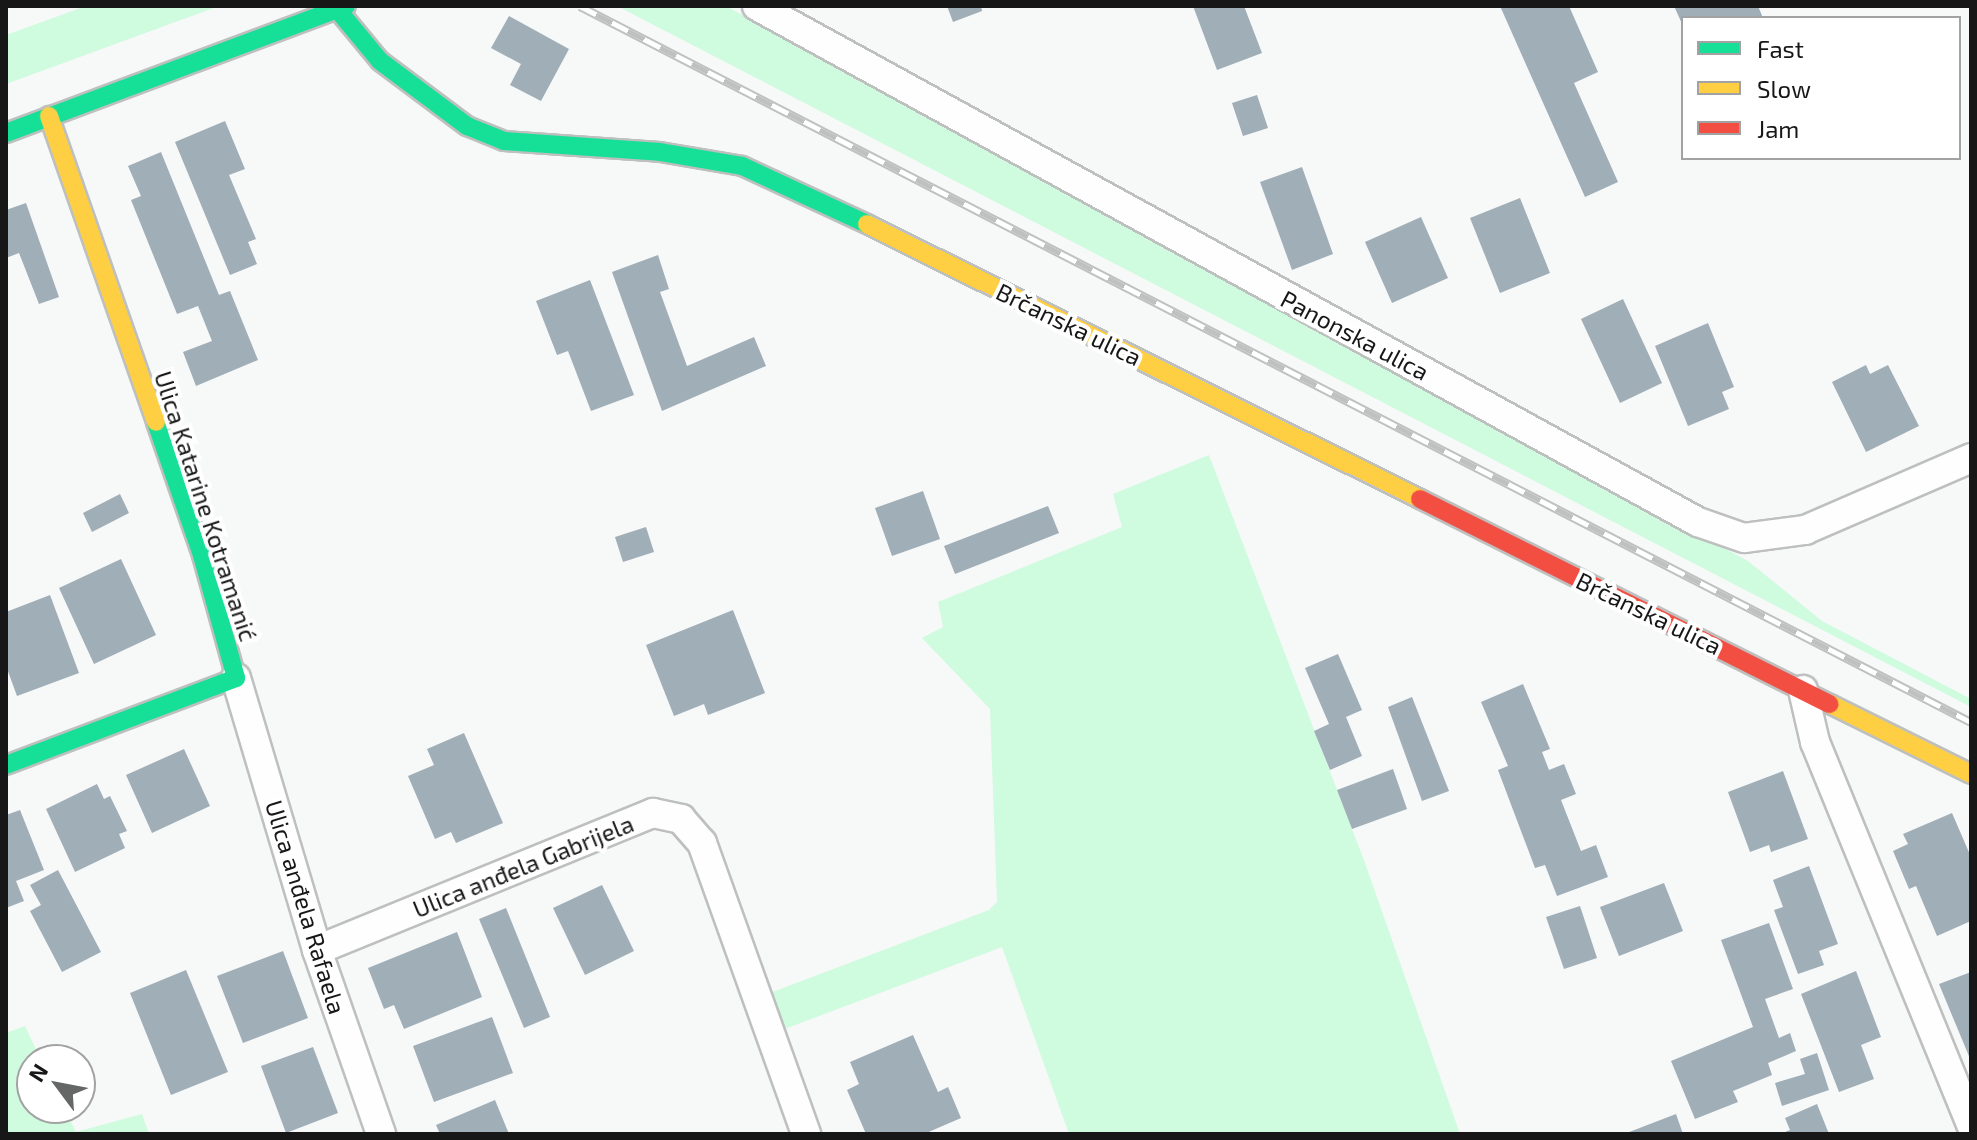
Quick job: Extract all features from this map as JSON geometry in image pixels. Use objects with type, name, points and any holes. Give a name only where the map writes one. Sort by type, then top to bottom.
[{"type":"street","name":"Panonska ulica","points":[[757,6],[1698,522],[1744,538],[1805,530],[1971,458]]},
{"type":"street","points":[[6,133],[342,8]]},
{"type":"street","name":"Brčanska ulica","points":[[342,8],[380,61],[467,126],[504,141],[660,152],[742,166],[793,187],[1971,774]]},
{"type":"street","name":"Ulica Katarine Kotramanić","points":[[6,765],[236,678],[202,555],[49,116]]},
{"type":"street","name":"Ulica anđela Rafaela","points":[[236,678],[317,950],[381,1134]]},
{"type":"street","points":[[1803,690],[1815,742],[1971,1125]]},
{"type":"street","name":"Ulica anđela Gabrijela","points":[[317,950],[653,813],[681,819],[702,843],[806,1134]]},
{"type":"green space","points":[[86,6],[219,6],[6,84],[6,35]]},
{"type":"green space","points":[[617,6],[726,6],[1748,561],[1822,621],[1971,699],[1971,707]]},
{"type":"green space","points":[[1209,455],[1365,863],[1460,1134],[1069,1134],[1002,947],[782,1030],[770,993],[989,910],[997,902],[990,709],[922,638],[943,627],[938,602],[1122,527],[1113,494]]},
{"type":"green space","points":[[25,1026],[33,1044],[16,1044],[16,1124],[72,1124],[76,1132],[142,1114],[149,1134],[6,1134],[6,1033]]},
{"type":"building","points":[[947,6],[981,6],[982,11],[953,22]]},
{"type":"building","points":[[1193,6],[1244,6],[1262,53],[1217,70]]},
{"type":"building","points":[[1500,6],[1569,6],[1598,72],[1574,83],[1618,182],[1585,197]]},
{"type":"building","points":[[1674,6],[1758,6],[1762,16],[1681,16],[1681,22]]},
{"type":"building","points":[[509,16],[569,49],[541,101],[510,85],[521,64],[491,48]]},
{"type":"building","points":[[1257,95],[1268,128],[1243,136],[1232,103]]},
{"type":"building","points":[[225,121],[245,169],[229,175],[256,239],[248,242],[257,264],[230,275],[175,142]]},
{"type":"building","points":[[161,152],[219,295],[230,291],[258,360],[196,386],[183,352],[212,341],[198,306],[177,314],[131,200],[141,196],[128,166]]},
{"type":"building","points":[[1302,167],[1333,254],[1292,270],[1260,182]]},
{"type":"building","points":[[1520,198],[1550,273],[1500,293],[1470,218]]},
{"type":"building","points":[[26,203],[59,297],[39,304],[19,253],[6,258],[6,210]]},
{"type":"building","points":[[1421,217],[1448,278],[1392,303],[1365,242]]},
{"type":"building","points":[[658,255],[669,289],[660,292],[687,366],[754,337],[766,366],[662,411],[612,272]]},
{"type":"building","points":[[590,280],[634,395],[591,411],[568,351],[557,355],[536,301]]},
{"type":"building","points":[[1623,299],[1662,383],[1620,403],[1581,319]]},
{"type":"building","points":[[1708,323],[1734,387],[1722,392],[1729,409],[1688,426],[1655,346]]},
{"type":"building","points":[[1866,365],[1870,374],[1888,365],[1919,426],[1866,452],[1832,382]]},
{"type":"building","points":[[923,491],[940,539],[892,556],[875,508]]},
{"type":"building","points":[[120,494],[129,513],[92,532],[83,513]]},
{"type":"building","points":[[1048,506],[1059,533],[955,574],[944,546]]},
{"type":"building","points":[[646,527],[654,552],[623,562],[615,537]]},
{"type":"building","points":[[121,559],[156,635],[94,664],[59,588]]},
{"type":"building","points":[[50,595],[79,673],[17,696],[6,666],[6,612]]},
{"type":"building","points":[[733,610],[765,693],[708,715],[704,704],[674,716],[646,645]]},
{"type":"building","points":[[1338,654],[1362,710],[1346,717],[1362,756],[1330,770],[1314,731],[1329,724],[1305,668]]},
{"type":"building","points":[[1523,684],[1550,749],[1542,752],[1549,770],[1564,764],[1576,794],[1561,800],[1581,851],[1596,845],[1608,877],[1557,896],[1545,865],[1535,868],[1498,770],[1508,766],[1481,702]]},
{"type":"building","points":[[1412,697],[1449,791],[1422,801],[1388,707]]},
{"type":"building","points":[[464,733],[503,823],[456,843],[451,832],[435,839],[408,776],[434,765],[427,749]]},
{"type":"building","points":[[184,749],[210,806],[152,833],[126,775]]},
{"type":"building","points":[[1393,769],[1407,809],[1352,829],[1337,790]]},
{"type":"building","points":[[1783,771],[1808,839],[1771,852],[1769,845],[1750,852],[1728,792]]},
{"type":"building","points":[[97,784],[104,799],[110,796],[127,831],[119,834],[125,848],[75,872],[46,809]]},
{"type":"building","points":[[20,810],[44,870],[16,881],[24,901],[6,908],[6,815]]},
{"type":"building","points":[[1952,813],[1971,857],[1971,921],[1937,936],[1916,886],[1909,889],[1893,851],[1908,844],[1903,834]]},
{"type":"building","points":[[1809,866],[1838,944],[1819,951],[1824,965],[1798,974],[1774,910],[1783,907],[1773,880]]},
{"type":"building","points":[[58,870],[101,952],[62,972],[30,911],[41,905],[30,885]]},
{"type":"building","points":[[1664,883],[1683,931],[1619,956],[1600,907]]},
{"type":"building","points":[[602,885],[634,951],[585,975],[553,908]]},
{"type":"building","points":[[1580,906],[1597,958],[1564,969],[1546,917]]},
{"type":"building","points":[[506,908],[550,1017],[524,1028],[479,919]]},
{"type":"building","points":[[1769,923],[1793,989],[1765,999],[1779,1038],[1790,1033],[1796,1051],[1768,1063],[1772,1075],[1733,1091],[1738,1102],[1695,1119],[1671,1061],[1753,1027],[1721,940]]},
{"type":"building","points":[[457,932],[482,997],[404,1029],[394,1005],[384,1009],[368,968]]},
{"type":"building","points":[[283,951],[308,1018],[243,1043],[217,976]]},
{"type":"building","points":[[186,970],[228,1072],[171,1095],[130,993]]},
{"type":"building","points":[[1856,971],[1881,1037],[1861,1045],[1874,1079],[1839,1092],[1801,994]]},
{"type":"building","points":[[1971,972],[1971,1061],[1939,984]]},
{"type":"building","points":[[492,1017],[513,1073],[434,1102],[413,1046]]},
{"type":"building","points":[[913,1035],[938,1092],[948,1087],[961,1118],[924,1134],[866,1134],[847,1090],[859,1084],[850,1062]]},
{"type":"building","points":[[313,1047],[338,1113],[286,1133],[261,1066]]},
{"type":"building","points":[[1817,1053],[1829,1090],[1782,1106],[1775,1083],[1805,1074],[1800,1059]]},
{"type":"building","points":[[495,1100],[509,1134],[440,1134],[436,1125]]},
{"type":"building","points":[[1817,1104],[1829,1134],[1780,1134],[1790,1130],[1785,1118]]},
{"type":"building","points":[[1676,1114],[1683,1134],[1624,1134]]},
{"type":"railway","points":[[580,6],[1971,722]]},
{"type":"traffic: fast","points":[[6,133],[346,6]]},
{"type":"traffic: fast","points":[[337,9],[380,61],[467,126],[504,141],[660,152],[742,166],[867,224]]},
{"type":"traffic: fast","points":[[6,765],[236,678],[202,555],[156,422]]},
{"type":"traffic: slow","points":[[49,116],[156,422]]},
{"type":"traffic: slow","points":[[867,224],[1420,499]]},
{"type":"traffic: slow","points":[[1830,704],[1971,774]]},
{"type":"traffic: jam","points":[[1420,499],[1830,704]]}]
